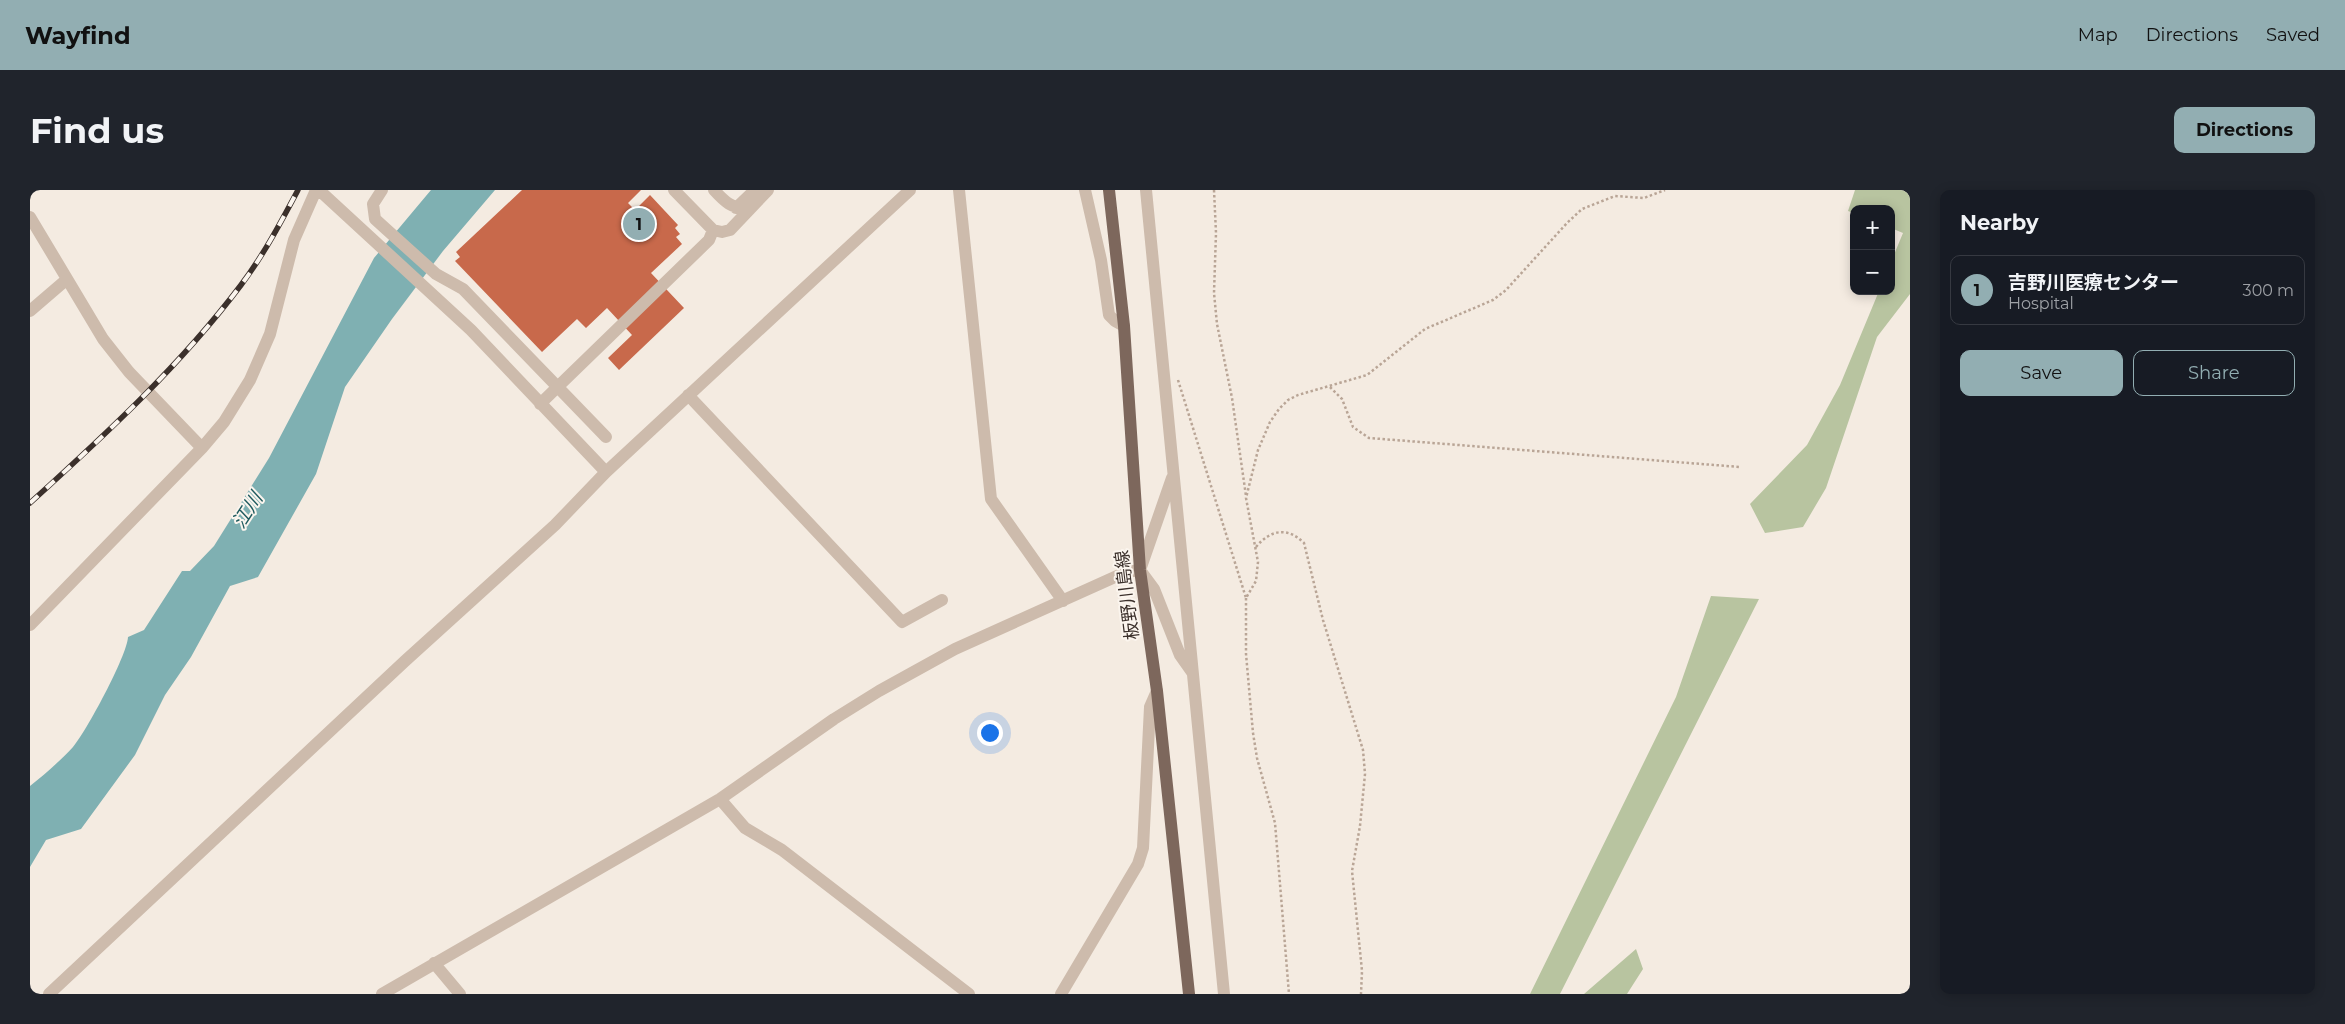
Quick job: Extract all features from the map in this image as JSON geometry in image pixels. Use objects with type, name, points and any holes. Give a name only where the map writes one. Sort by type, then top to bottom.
[{"type":"main road","name":"板野川島線","points":[[1109,190],[1124,326],[1140,570],[1157,691],[1190,994]]},
{"type":"street","points":[[30,625],[202,448],[224,422],[250,380],[270,334],[294,240],[318,190],[471,330],[606,472]]},
{"type":"street","points":[[382,190],[373,204],[375,219],[436,274],[463,289],[606,437]]},
{"type":"street","points":[[674,190],[713,230],[722,232],[730,230],[744,217],[742,209],[755,190]]},
{"type":"street","points":[[714,190],[728,205],[742,209]]},
{"type":"street","points":[[742,209],[768,190]]},
{"type":"street","points":[[49,994],[390,675],[555,525],[606,472],[910,190]]},
{"type":"street","points":[[959,190],[991,499],[1062,601]]},
{"type":"street","points":[[1085,190],[1101,260],[1109,314],[1115,321],[1124,326]]},
{"type":"street","points":[[1146,190],[1224,994]]},
{"type":"street","points":[[30,217],[103,339],[117,357],[202,448]]},
{"type":"street","points":[[540,404],[709,240],[713,230]]},
{"type":"street","points":[[30,311],[66,280]]},
{"type":"street","points":[[688,395],[902,622],[942,600]]},
{"type":"street","points":[[1140,570],[1173,474]]},
{"type":"street","points":[[382,994],[720,799],[834,719],[879,690],[955,649],[1126,572],[1140,570]]},
{"type":"street","points":[[1140,570],[1154,589],[1180,655],[1194,674]]},
{"type":"street","points":[[1061,994],[1138,864],[1142,848],[1150,707],[1157,691]]},
{"type":"street","points":[[720,799],[745,828],[782,850],[969,994]]},
{"type":"street","points":[[434,963],[460,994]]},
{"type":"path","points":[[1214,190],[1216,233],[1214,293],[1217,324],[1232,398],[1246,498],[1258,562],[1256,582],[1246,598]]},
{"type":"path","points":[[1246,498],[1258,450],[1270,422],[1288,400],[1298,395],[1367,375],[1425,329],[1493,300],[1506,290],[1582,209],[1615,196],[1644,198],[1665,190]]},
{"type":"path","points":[[1163,363],[1174,364],[1246,598],[1246,654],[1253,733],[1257,758],[1275,823],[1289,994]]},
{"type":"path","points":[[1330,387],[1342,398],[1353,427],[1369,438],[1740,467]]},
{"type":"path","points":[[1256,547],[1263,538],[1279,532],[1297,536],[1304,543],[1323,620],[1364,750],[1365,774],[1360,826],[1352,871],[1362,962],[1362,994]]},
{"type":"green space","points":[[1855,190],[1910,190],[1910,294],[1877,337],[1826,488],[1803,527],[1765,533],[1750,504],[1807,445],[1840,385],[1877,295],[1895,295],[1895,252],[1903,233],[1895,230],[1895,205],[1850,205]]},
{"type":"green space","points":[[1711,596],[1759,599],[1560,994],[1530,994],[1676,697]]},
{"type":"green space","points":[[1636,949],[1643,969],[1627,994],[1584,994]]},
{"type":"water","name":"江川","points":[[431,190],[495,190],[443,251],[392,319],[345,387],[316,474],[258,577],[230,586],[191,657],[165,695],[135,755],[81,829],[46,840],[30,867],[30,786],[63,757],[79,739],[114,676],[128,637],[144,630],[182,571],[190,571],[214,546],[269,458],[374,258]]},
{"type":"building","points":[[522,190],[641,190],[628,203],[635,210],[650,195],[678,225],[675,228],[680,234],[676,237],[682,244],[651,273],[684,308],[619,370],[608,358],[632,335],[607,308],[586,328],[577,319],[542,352],[455,261],[460,257],[456,252]]},
{"type":"railway","points":[[30,503],[141,399],[193,344],[249,274],[298,190]]},
{"type":"place","name":"吉野川医療センター","points":[[639,224]]}]
